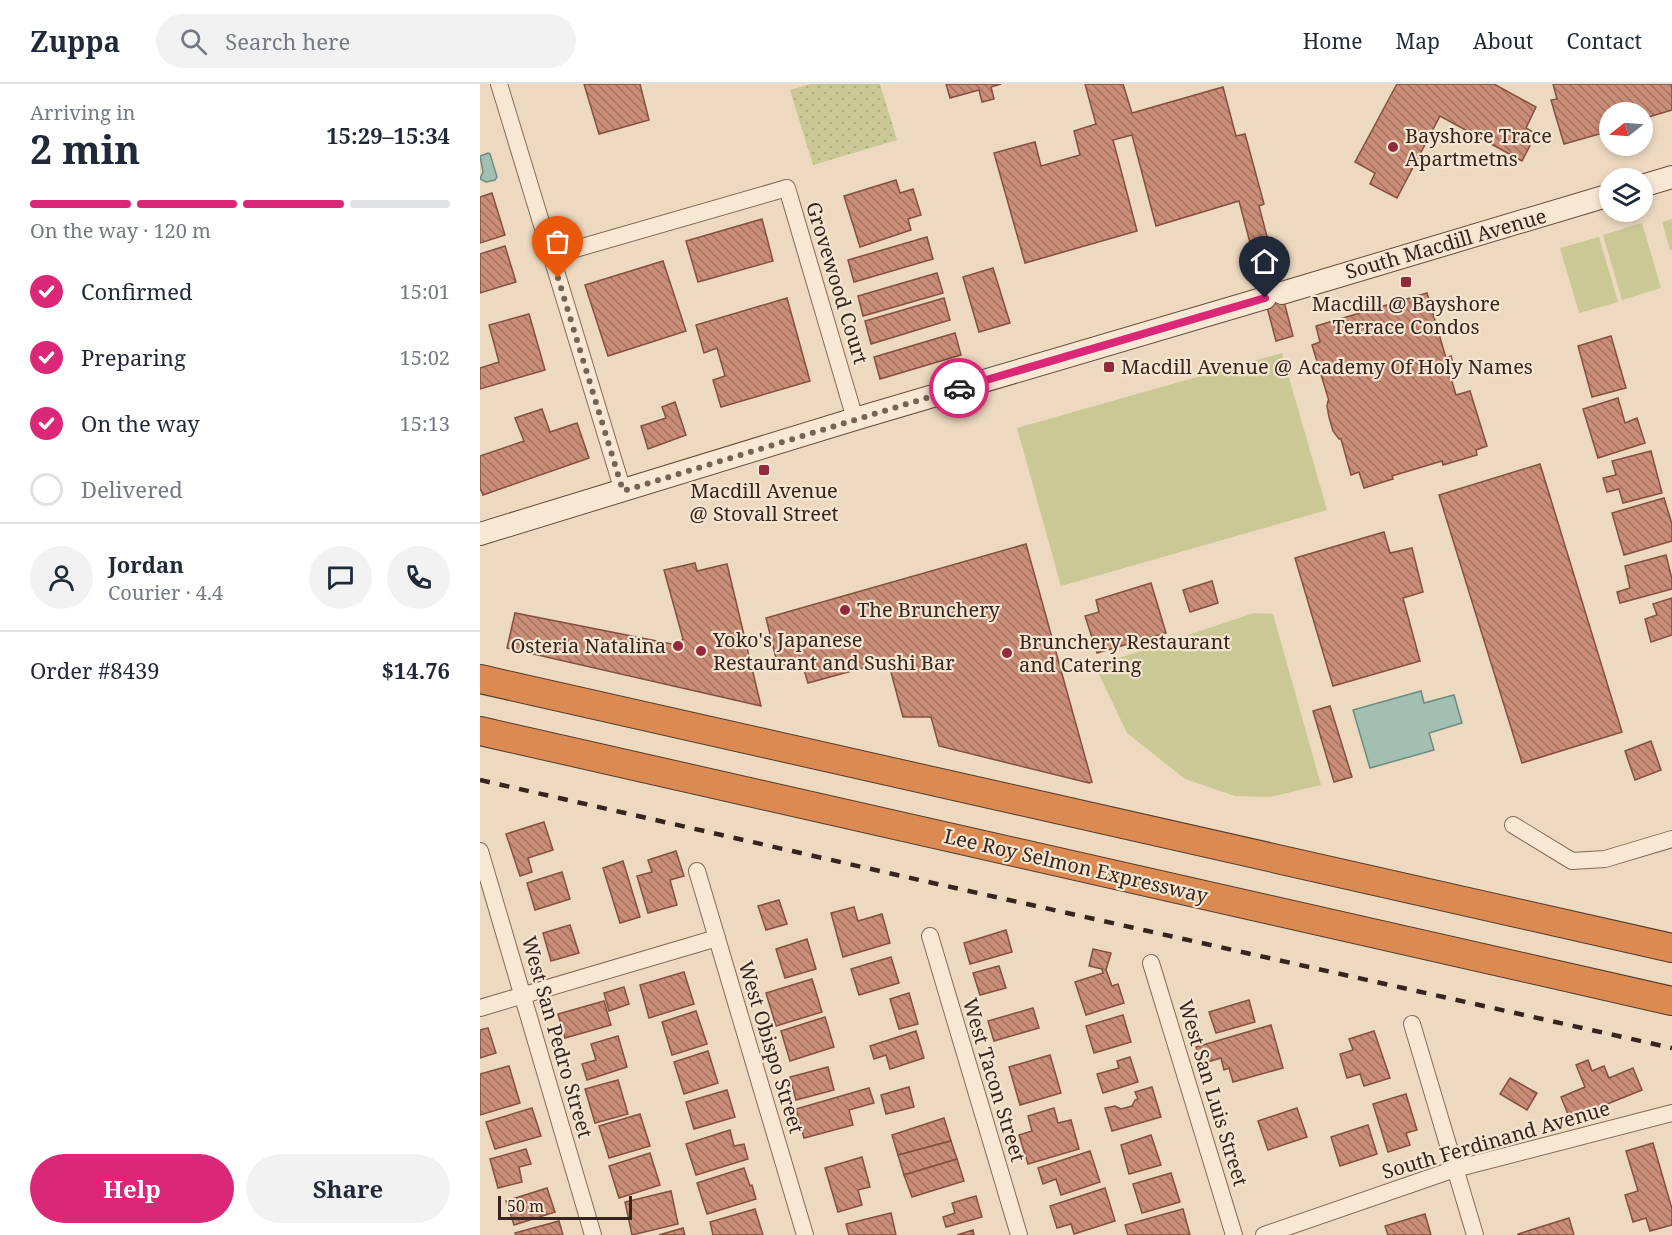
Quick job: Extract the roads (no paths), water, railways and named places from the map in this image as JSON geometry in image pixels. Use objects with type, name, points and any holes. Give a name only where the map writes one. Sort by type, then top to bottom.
[{"type":"highway","points":[[480,679],[1672,948]]},
{"type":"highway","name":"Lee Roy Selmon Expressway","points":[[480,731],[1672,1001]]},
{"type":"street","points":[[499,84],[623,491]]},
{"type":"street","points":[[1653,183],[1672,177]]},
{"type":"street","name":"Grovewood Court","points":[[551,256],[787,188],[855,419]]},
{"type":"street","name":"South Macdill Avenue","points":[[480,534],[855,419],[1599,198]]},
{"type":"street","points":[[1513,825],[1572,861],[1605,859],[1672,838]]},
{"type":"street","name":"West San Pedro Street","points":[[480,851],[593,1235]]},
{"type":"street","name":"West Obispo Street","points":[[697,871],[805,1235]]},
{"type":"street","name":"West Tacon Street","points":[[930,936],[1019,1235]]},
{"type":"street","points":[[480,1008],[717,938]]},
{"type":"street","name":"West San Luis Street","points":[[1151,963],[1234,1235]]},
{"type":"street","points":[[1412,1024],[1475,1235]]},
{"type":"street","name":"South Ferdinand Avenue","points":[[1264,1235],[1455,1169],[1672,1113]]},
{"type":"railway","points":[[480,780],[1672,1048]]},
{"type":"place","name":"Bayshore Trace Apartmetns","points":[[1393,147]]},
{"type":"place","name":"Macdill @ Bayshore Terrace Condos","points":[[1406,282]]},
{"type":"place","name":"Macdill Avenue @ Academy Of Holy Names","points":[[1109,367]]},
{"type":"place","name":"Macdill Avenue @ Stovall Street","points":[[764,470]]},
{"type":"place","name":"The Brunchery","points":[[845,610]]},
{"type":"place","name":"Osteria Natalina","points":[[678,646]]},
{"type":"place","name":"Yoko's Japanese Restaurant and Sushi Bar","points":[[701,651]]},
{"type":"place","name":"Brunchery Restaurant and Catering","points":[[1007,653]]}]
